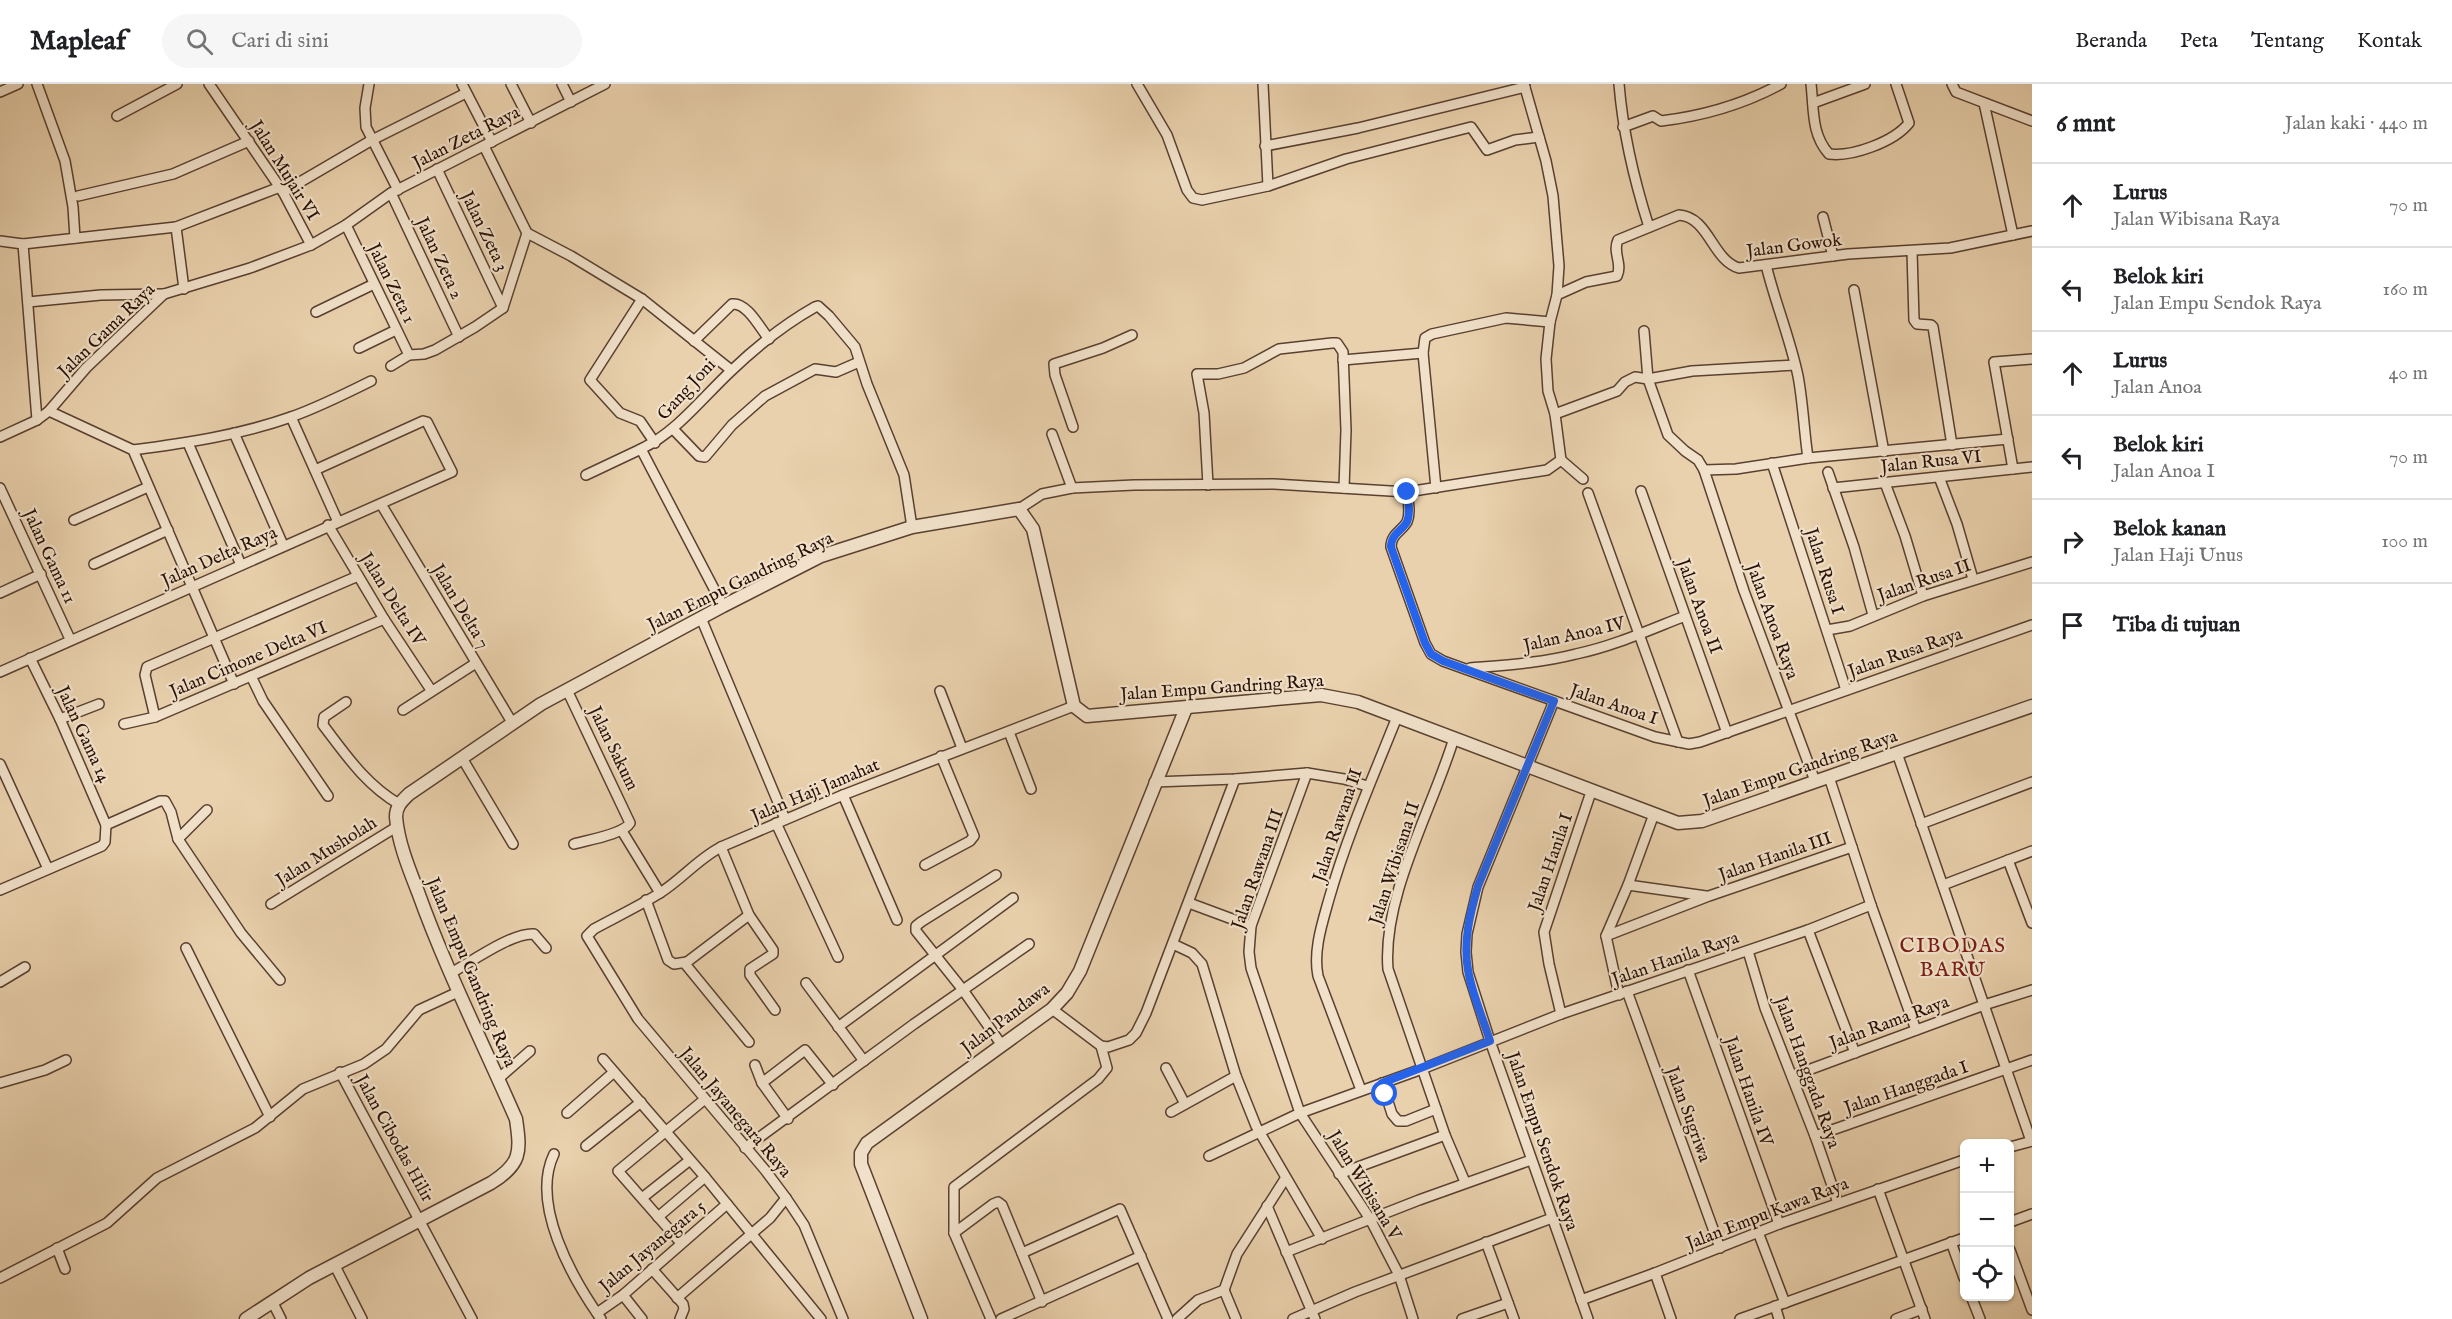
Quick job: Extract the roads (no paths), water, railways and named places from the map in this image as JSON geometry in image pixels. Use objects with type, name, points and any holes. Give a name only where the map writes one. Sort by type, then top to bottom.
[{"type":"street","points":[[0,92],[18,84]]},
{"type":"street","points":[[37,84],[65,161],[73,207],[75,238]]},
{"type":"street","points":[[117,116],[177,84]]},
{"type":"street","name":"Jalan Zeta 2","points":[[369,84],[366,127],[459,336]]},
{"type":"street","points":[[511,84],[531,123]]},
{"type":"street","points":[[562,84],[571,102]]},
{"type":"street","name":"Jalan Zeta Raya","points":[[346,225],[394,191],[605,84]]},
{"type":"street","points":[[1137,84],[1167,135],[1187,190],[1193,198],[1202,200],[1268,186],[1346,159],[1471,127],[1487,150],[1515,141],[1539,138]]},
{"type":"street","points":[[1263,84],[1268,186]]},
{"type":"street","points":[[1619,84],[1623,127],[1631,167],[1649,227]]},
{"type":"street","points":[[1623,127],[1653,116],[1661,121],[1720,110],[1761,95],[1781,84]]},
{"type":"street","points":[[1811,84],[1815,132],[1819,142],[1828,154],[1846,156],[1870,148],[1909,123],[1896,84]]},
{"type":"street","points":[[1813,103],[1865,84]]},
{"type":"street","name":"Jalan Mujair VI","points":[[210,85],[282,190],[311,245]]},
{"type":"street","points":[[1265,146],[1358,128],[1524,86],[1553,196],[1559,266],[1557,295],[1550,322],[1546,359],[1548,391],[1555,414],[1561,460],[1583,479]]},
{"type":"street","points":[[1954,88],[1984,103],[2032,121]]},
{"type":"street","points":[[0,241],[22,244],[176,227],[282,190],[464,89],[527,233],[503,308],[459,336],[424,354],[409,355],[391,366]]},
{"type":"street","points":[[1984,103],[2013,235]]},
{"type":"street","points":[[78,196],[173,174],[249,141]]},
{"type":"street","name":"Jalan Zeta 3","points":[[437,169],[503,308]]},
{"type":"street","name":"Jalan Gowok","points":[[1557,295],[1586,282],[1617,276],[1620,269],[1615,244],[1618,240],[1679,215],[1686,215],[1697,222],[1721,256],[1732,266],[1739,268],[1833,256],[1912,251],[1972,244],[2032,231]]},
{"type":"street","points":[[1823,217],[1833,256]]},
{"type":"street","name":"Jalan Gama Raya","points":[[0,438],[52,413],[86,368],[164,294],[250,268],[311,245],[346,225]]},
{"type":"street","name":"Jalan Zeta 1","points":[[346,225],[409,355]]},
{"type":"street","points":[[176,227],[183,289]]},
{"type":"street","name":"Gang Joni","points":[[527,233],[642,299],[731,370],[673,429],[655,442],[586,475]]},
{"type":"street","points":[[22,244],[37,420]]},
{"type":"street","points":[[1912,251],[1914,320],[1917,324],[1933,327],[1952,445]]},
{"type":"street","points":[[1766,265],[1795,365],[1808,458]]},
{"type":"street","points":[[316,312],[374,284]]},
{"type":"street","points":[[1854,290],[1884,452]]},
{"type":"street","points":[[28,302],[101,295],[164,294]]},
{"type":"street","points":[[642,299],[590,380],[620,413],[640,421],[655,442]]},
{"type":"street","points":[[694,341],[732,304],[736,303],[743,306],[769,339]]},
{"type":"street","points":[[731,370],[807,311],[818,306],[851,340],[904,474],[912,527]]},
{"type":"street","points":[[1436,488],[1423,353],[1425,338],[1432,334],[1506,318],[1550,322]]},
{"type":"street","points":[[359,348],[396,330]]},
{"type":"street","points":[[1644,332],[1648,379],[1670,437],[1698,460],[1704,470],[1736,469],[1808,458],[2008,439]]},
{"type":"street","points":[[1073,427],[1055,375],[1054,364],[1103,348],[1132,335]]},
{"type":"street","points":[[1208,486],[1204,413],[1197,374],[1218,374],[1244,368],[1279,350],[1332,343],[1340,346],[1343,360],[1346,430],[1344,488]]},
{"type":"street","points":[[1343,360],[1423,353]]},
{"type":"street","points":[[2013,470],[1994,362],[2032,359]]},
{"type":"street","points":[[673,429],[699,456],[705,457],[732,425],[765,396],[815,369],[836,372],[859,362]]},
{"type":"street","points":[[1555,414],[1617,391],[1628,380],[1635,377],[1648,379],[1692,371],[1795,365]]},
{"type":"street","points":[[52,413],[133,450],[188,443],[291,417],[371,381]]},
{"type":"street","name":"Jalan Delta IV","points":[[291,417],[315,470],[333,523],[358,576],[431,690]]},
{"type":"street","name":"Jalan Delta Raya","points":[[0,672],[90,630],[452,472],[427,422],[423,421],[315,470]]},
{"type":"street","points":[[234,433],[283,545]]},
{"type":"street","points":[[1052,434],[1072,488]]},
{"type":"street","points":[[188,443],[241,564]]},
{"type":"street","points":[[641,449],[723,606]]},
{"type":"street","points":[[133,450],[147,487],[234,684]]},
{"type":"street","points":[[1074,706],[1033,529],[1019,509],[1042,494],[1072,488],[1134,485],[1274,484],[1407,492],[1547,470],[1561,460]]},
{"type":"street","name":"Jalan Rusa I","points":[[1772,463],[1846,690]]},
{"type":"street","name":"Jalan Rusa VI","points":[[1833,488],[2032,468]]},
{"type":"street","name":"Jalan Anoa Raya","points":[[1704,470],[1744,591],[1815,781]]},
{"type":"street","points":[[1828,472],[1854,547],[1873,615]]},
{"type":"street","points":[[1939,477],[1957,524],[1973,579]]},
{"type":"street","points":[[1885,483],[1905,536],[1923,596]]},
{"type":"street","points":[[74,520],[147,487]]},
{"type":"street","name":"Jalan Gama 11","points":[[0,488],[70,639]]},
{"type":"street","name":"Jalan Anoa II","points":[[1641,491],[1727,733]]},
{"type":"street","name":"Jalan Anoa I","points":[[1407,492],[1409,513],[1407,522],[1392,538],[1391,547],[1411,606],[1431,654],[1443,661],[1655,737],[1678,742],[1700,742],[1790,712]]},
{"type":"street","points":[[1588,493],[1678,742]]},
{"type":"street","name":"Jalan Delta 7","points":[[381,504],[513,724]]},
{"type":"street","name":"Jalan Empu Gandring Raya","points":[[246,1319],[334,1264],[491,1183],[506,1173],[517,1160],[520,1144],[516,1119],[458,992],[419,896],[398,826],[396,815],[399,804],[409,794],[567,690],[700,618],[822,556],[912,527],[1019,509]]},
{"type":"street","points":[[0,516],[11,511]]},
{"type":"street","points":[[94,564],[168,531]]},
{"type":"street","name":"Jalan Rusa II","points":[[1827,630],[1850,626],[1923,596],[2032,562]]},
{"type":"street","points":[[0,593],[40,574]]},
{"type":"street","points":[[155,717],[145,669],[358,576]]},
{"type":"street","name":"Jalan Anoa IV","points":[[1466,669],[1529,663],[1577,654],[1640,635],[1685,616]]},
{"type":"street","points":[[700,618],[838,957]]},
{"type":"street","name":"Jalan Cimone Delta VI","points":[[124,724],[155,717],[384,619]]},
{"type":"street","name":"Jalan Rusa Raya","points":[[1790,712],[2032,625]]},
{"type":"street","name":"Jalan Gama 14","points":[[30,658],[60,719],[106,825]]},
{"type":"street","points":[[403,710],[431,690],[477,663]]},
{"type":"street","points":[[251,676],[274,720],[328,796]]},
{"type":"street","name":"Jalan Sakum","points":[[567,690],[630,821],[629,826],[622,831]]},
{"type":"street","points":[[940,692],[962,748]]},
{"type":"street","name":"Jalan Empu Gandring Raya","points":[[1074,706],[1087,716],[1321,695],[1358,702],[1678,823],[1702,821],[2032,706]]},
{"type":"street","name":"Jalan Empu Sendok Raya","points":[[1554,701],[1478,886],[1467,934],[1468,972],[1531,1160],[1588,1319]]},
{"type":"street","points":[[346,702],[324,717],[323,725],[367,780],[399,804]]},
{"type":"street","points":[[60,719],[99,704]]},
{"type":"street","name":"Jalan Haji Jamahat","points":[[586,936],[594,929],[660,892],[688,873],[702,859],[721,848],[843,795],[1074,706]]},
{"type":"street","name":"Jalan Pandawa","points":[[921,1319],[861,1164],[861,1153],[867,1143],[1052,1009],[1067,993],[1080,971],[1185,708]]},
{"type":"street","name":"Jalan Rawana II","points":[[1361,1090],[1318,976],[1315,961],[1335,878],[1367,786],[1397,717]]},
{"type":"street","points":[[1009,732],[1031,789]]},
{"type":"street","name":"Jalan Wibisana II","points":[[1454,738],[1395,905],[1387,947],[1388,969],[1445,1135],[1465,1182]]},
{"type":"street","points":[[1897,753],[2032,1141],[2014,1146]]},
{"type":"street","points":[[925,865],[970,841],[974,836],[941,756]]},
{"type":"street","points":[[462,759],[513,844]]},
{"type":"street","points":[[0,764],[48,869]]},
{"type":"street","points":[[1154,782],[1307,773],[1344,779],[1367,786]]},
{"type":"street","name":"Jalan Rawana III","points":[[1300,1113],[1251,968],[1249,951],[1251,926],[1307,773]]},
{"type":"street","points":[[1829,777],[1871,906],[1916,1030]]},
{"type":"street","points":[[1052,1009],[1101,1046],[1118,1046],[1136,1033],[1189,903],[1235,779]]},
{"type":"street","points":[[1921,824],[2032,782]]},
{"type":"street","name":"Jalan Hanila I","points":[[1561,1014],[1544,932],[1591,792]]},
{"type":"street","points":[[843,795],[897,920]]},
{"type":"street","points":[[0,890],[102,846],[105,842],[106,825],[165,801],[171,812],[178,839],[241,933],[280,980]]},
{"type":"street","points":[[178,839],[207,810]]},
{"type":"street","points":[[1606,936],[1628,885],[1654,814]]},
{"type":"street","name":"Jalan Musholah","points":[[271,904],[398,826]]},
{"type":"street","points":[[574,844],[622,831],[660,892]]},
{"type":"street","name":"Jalan Hanila III","points":[[1606,936],[1709,896],[1852,847]]},
{"type":"street","points":[[721,848],[749,915],[773,950],[773,954],[750,969],[750,975],[775,1010]]},
{"type":"street","points":[[1943,885],[2032,851]]},
{"type":"street","points":[[2008,860],[2032,922]]},
{"type":"street","points":[[996,875],[916,926],[919,936],[963,990],[1001,1044]]},
{"type":"street","name":"Jalan Hanila III","points":[[1628,885],[1709,896]]},
{"type":"street","points":[[838,1027],[1013,898]]},
{"type":"street","points":[[646,900],[668,960],[674,964],[687,962],[749,915]]},
{"type":"street","points":[[1189,903],[1251,926]]},
{"type":"street","name":"Jalan Hanila Raya","points":[[1209,1156],[1300,1113],[1422,1069],[1561,1014],[1748,951],[1871,906]]},
{"type":"street","points":[[1808,930],[1855,1053]]},
{"type":"street","points":[[451,973],[507,941],[526,933],[534,934],[546,948]]},
{"type":"street","name":"Jalan Jayanegara Raya","points":[[586,936],[638,1019],[786,1198],[804,1225],[843,1319]]},
{"type":"street","name":"Jalan Sugriwa","points":[[1606,936],[1623,993],[1720,1248]]},
{"type":"street","points":[[745,1148],[1029,944]]},
{"type":"street","points":[[1173,944],[1192,953],[1202,964],[1236,1076],[1259,1131],[1322,1239]]},
{"type":"street","points":[[186,948],[270,1117]]},
{"type":"street","name":"Jalan Hanggada Raya","points":[[1748,951],[1765,1008],[1815,1136],[1838,1203]]},
{"type":"street","points":[[687,962],[688,968],[749,1042]]},
{"type":"street","points":[[0,982],[25,967]]},
{"type":"street","name":"Jalan Hanila IV","points":[[1688,970],[1779,1224]]},
{"type":"street","points":[[0,971],[14,972]]},
{"type":"street","points":[[806,983],[864,1061]]},
{"type":"street","name":"Jalan Rama Raya","points":[[1792,1076],[1984,1005],[2032,990]]},
{"type":"street","name":"Jalan Cibodas Hilir","points":[[0,1278],[106,1223],[158,1178],[255,1128],[303,1089],[364,1064],[386,1049],[419,1010],[458,992]]},
{"type":"street","points":[[991,1319],[954,1233],[954,1187],[1098,1079],[1107,1068],[1101,1046]]},
{"type":"street","points":[[762,1083],[805,1050],[833,1085]]},
{"type":"street","points":[[498,1079],[530,1051]]},
{"type":"street","points":[[603,1059],[753,1234],[816,1317]]},
{"type":"street","points":[[0,1083],[45,1070],[66,1060]]},
{"type":"street","name":"Jalan Hanggada I","points":[[1815,1136],[2032,1060]]},
{"type":"street","points":[[755,1065],[762,1083],[788,1119]]},
{"type":"street","points":[[1166,1068],[1185,1104]]},
{"type":"street","name":"Jalan Cibodas Hilir","points":[[340,1072],[472,1319]]},
{"type":"street","points":[[567,1113],[614,1072]]},
{"type":"street","points":[[1171,1112],[1236,1076]]},
{"type":"street","points":[[1382,1083],[1392,1114],[1398,1121],[1406,1121],[1436,1109]]},
{"type":"street","points":[[681,1243],[619,1173],[618,1169],[705,1099]]},
{"type":"street","points":[[586,1146],[641,1102]]},
{"type":"street","name":"Jalan Wibisana V","points":[[1300,1113],[1370,1219],[1399,1275],[1413,1319]]},
{"type":"street","points":[[1339,1174],[1445,1135]]},
{"type":"street","points":[[554,1154],[547,1174],[549,1204],[556,1238],[575,1278],[599,1316]]},
{"type":"street","points":[[642,1198],[690,1160]]},
{"type":"street","points":[[1286,1252],[1465,1182],[1531,1160]]},
{"type":"street","name":"Jalan Empu Kawa Raya","points":[[1581,1300],[1655,1274],[1779,1224],[1960,1162]]},
{"type":"street","points":[[658,1217],[705,1177]]},
{"type":"street","points":[[1236,1319],[1224,1290],[1237,1254],[1285,1179]]},
{"type":"street","points":[[1878,1189],[1925,1319]]},
{"type":"street","points":[[677,1298],[753,1234],[786,1198]]},
{"type":"street","points":[[954,1233],[998,1202],[1002,1205],[1042,1302]]},
{"type":"street","name":"Jalan Jayanegara 5","points":[[599,1316],[727,1204]]},
{"type":"street","points":[[1267,1206],[1313,1315]]},
{"type":"street","points":[[1022,1253],[1120,1209],[1168,1319]]},
{"type":"street","points":[[2014,1221],[2032,1214]]},
{"type":"street","points":[[1293,1319],[1313,1315],[1399,1275],[1552,1218]]},
{"type":"street","points":[[1758,1233],[1780,1304],[1779,1319]]},
{"type":"street","points":[[1740,1319],[1960,1239]]},
{"type":"street","points":[[1486,1242],[1514,1319]]},
{"type":"street","points":[[1951,1242],[1960,1265]]},
{"type":"street","points":[[57,1248],[65,1269]]},
{"type":"street","points":[[1001,1319],[1141,1256]]},
{"type":"street","points":[[2014,1261],[2032,1310]]},
{"type":"street","points":[[334,1264],[362,1319]]},
{"type":"street","points":[[652,1269],[684,1306],[681,1317]]},
{"type":"street","points":[[1655,1274],[1671,1319]]},
{"type":"street","points":[[1176,1319],[1198,1300],[1224,1290]]},
{"type":"street","points":[[623,1295],[642,1319]]},
{"type":"street","points":[[1973,1301],[1980,1319]]},
{"type":"street","points":[[273,1303],[281,1319]]},
{"type":"street","points":[[1462,1319],[1508,1303]]},
{"type":"street","points":[[1896,1319],[1922,1309]]},
{"type":"district","name":"CIBODAS BARU","points":[[1953,957]]}]
